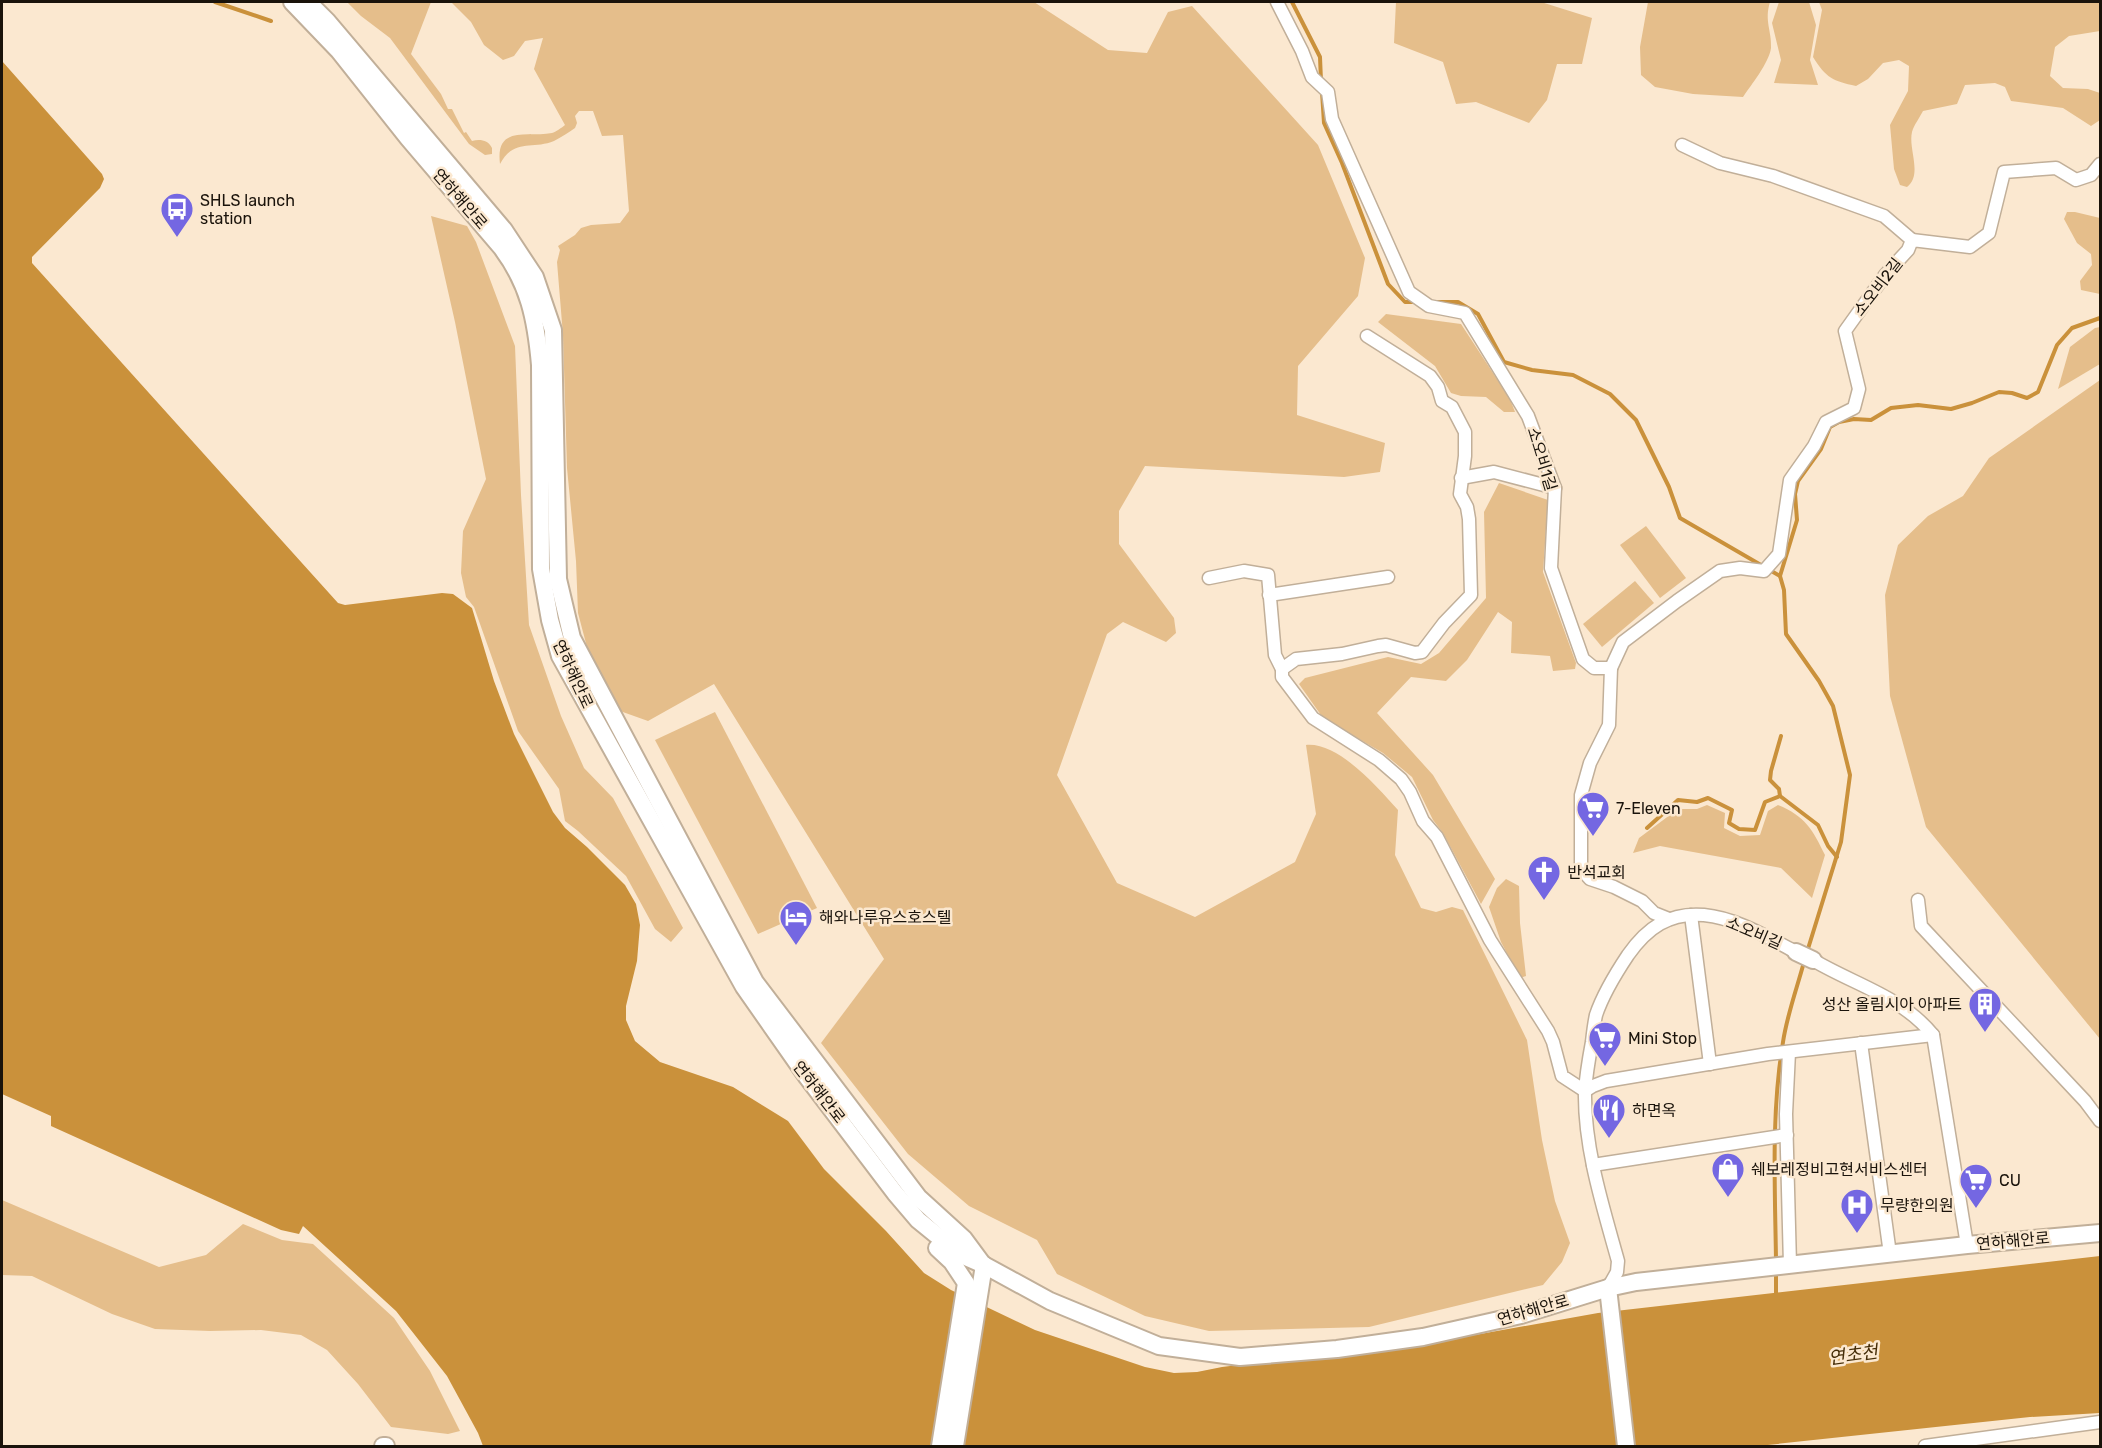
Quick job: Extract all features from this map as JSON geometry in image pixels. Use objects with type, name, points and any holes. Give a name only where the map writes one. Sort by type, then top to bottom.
[{"type":"street","name":"연하해안로","points":[[292,2],[339,51],[408,138],[513,263],[526,289],[537,334],[540,403],[541,569],[550,620],[561,656],[744,987],[807,1077],[895,1193],[918,1220],[961,1255],[1050,1301],[1159,1346],[1240,1358],[1337,1349],[1423,1337],[1608,1295],[1636,1282],[1967,1245],[2100,1233]]},
{"type":"street","name":"연하해안로","points":[[308,2],[327,21],[504,230],[535,277],[552,330],[558,579],[572,638],[755,982],[919,1198],[964,1239],[984,1265]]},
{"type":"street","name":"소오비1길","points":[[1277,2],[1302,51],[1312,77],[1328,92],[1332,119],[1409,292],[1429,306],[1465,313],[1528,416],[1555,488],[1551,568],[1583,659],[1594,668],[1611,668]]},
{"type":"street","points":[[1682,145],[1720,163],[1773,176],[1884,216],[1912,240]]},
{"type":"street","name":"소오비2길","points":[[1611,668],[1623,642],[1677,600],[1720,572],[1740,568],[1764,571],[1779,554],[1790,480],[1814,446],[1826,422],[1854,408],[1859,389],[1845,331],[1885,274],[1908,250],[1912,240],[1970,247],[1989,233],[2004,172],[2056,168],[2076,180],[2091,176],[2100,164]]},
{"type":"street","points":[[1282,669],[1296,659],[1342,654],[1378,646],[1393,647],[1414,653],[1422,652],[1444,623],[1471,595],[1469,519],[1467,507],[1460,494],[1465,456],[1465,432],[1452,407],[1442,401],[1438,387],[1430,376],[1367,336]]},
{"type":"street","points":[[1461,478],[1494,472],[1555,488]]},
{"type":"street","points":[[1209,578],[1244,572],[1268,575],[1275,655],[1282,669],[1282,677],[1313,718],[1379,760],[1401,779],[1410,792],[1423,821],[1437,837],[1490,940],[1548,1031],[1562,1076],[1586,1091],[1606,1081],[1768,1054],[1932,1035],[1967,1245]]},
{"type":"street","points":[[1269,595],[1388,577]]},
{"type":"street","points":[[1611,668],[1609,725],[1590,763],[1581,795],[1581,869],[1590,879],[1614,887],[1642,901],[1654,913],[1669,919]]},
{"type":"street","points":[[1918,900],[1921,926],[2085,1101],[2100,1121]]},
{"type":"street","points":[[1691,915],[1710,1064]]},
{"type":"street","name":"소오비길","points":[[1608,1295],[1617,1272],[1618,1261],[1593,1165],[1586,1091],[1596,1015],[1615,974],[1637,942],[1653,926],[1669,919],[1691,915],[1704,915],[1731,921],[1889,998],[1914,1014],[1932,1035]]},
{"type":"street","points":[[1861,1043],[1890,1254]]},
{"type":"street","points":[[1789,1052],[1787,1135],[1790,1265]]},
{"type":"street","points":[[1593,1165],[1787,1135]]},
{"type":"street","points":[[918,1220],[933,1245],[952,1262],[966,1283],[940,1446]]},
{"type":"street","points":[[955,1446],[984,1265]]},
{"type":"street","points":[[1608,1295],[1626,1446]]},
{"type":"street","points":[[1925,1446],[2100,1422]]},
{"type":"shaded area","points":[[347,2],[431,2],[411,54],[441,94],[448,109],[452,109],[464,133],[466,132],[472,141],[481,140],[488,143],[492,148],[492,154],[485,155],[469,144],[390,38]]},
{"type":"shaded area","points":[[451,2],[1034,2],[1108,50],[1147,53],[1168,12],[1192,6],[1318,145],[1365,258],[1358,296],[1298,366],[1297,415],[1385,443],[1380,472],[1344,477],[1145,466],[1119,511],[1119,544],[1174,618],[1176,633],[1166,642],[1123,622],[1107,634],[1057,775],[1117,883],[1195,917],[1295,862],[1316,814],[1306,745],[1319,746],[1344,758],[1379,790],[1398,810],[1395,855],[1421,908],[1436,912],[1452,907],[1463,910],[1527,1040],[1542,1140],[1555,1201],[1570,1243],[1562,1262],[1543,1285],[1369,1327],[1209,1331],[1145,1316],[1057,1274],[1037,1240],[969,1206],[908,1154],[821,1043],[884,959],[714,684],[648,721],[620,711],[588,651],[578,613],[576,561],[567,468],[563,335],[557,262],[560,250],[558,246],[575,235],[581,228],[620,223],[629,211],[623,135],[602,136],[593,111],[579,111],[575,116],[577,123],[575,128],[546,144],[517,148],[505,156],[500,164],[500,151],[508,138],[515,135],[552,133],[565,125],[534,69],[543,38],[525,41],[514,56],[503,60],[484,45],[471,22]]},
{"type":"shaded area","points":[[1396,2],[1541,2],[1592,18],[1582,64],[1557,64],[1547,100],[1529,123],[1476,102],[1456,104],[1443,62],[1394,43]]},
{"type":"shaded area","points":[[1648,2],[1770,2],[1768,20],[1770,54],[1743,97],[1693,94],[1655,87],[1641,75],[1640,47]]},
{"type":"shaded area","points":[[1779,2],[1809,2],[1816,25],[1810,60],[1818,85],[1774,83],[1781,60],[1772,23]]},
{"type":"shaded area","points":[[1819,2],[2100,2],[2100,31],[2069,36],[2055,47],[2050,76],[2063,88],[2088,89],[2100,93],[2100,120],[2091,126],[2063,108],[2011,101],[2005,87],[1995,83],[1965,85],[1957,104],[1923,111],[1912,132],[1911,139],[1914,176],[1907,187],[1900,185],[1894,169],[1890,125],[1908,91],[1909,66],[1899,60],[1883,63],[1868,79],[1856,86],[1831,78],[1813,57],[1822,10]]},
{"type":"shaded area","points":[[2067,212],[2100,218],[2100,294],[2081,290],[2080,281],[2092,265],[2091,254],[2077,243],[2064,219]]},
{"type":"shaded area","points":[[431,216],[467,226],[476,242],[515,346],[529,625],[561,716],[584,768],[613,798],[683,928],[671,942],[655,929],[626,876],[565,821],[559,789],[518,731],[474,607],[466,597],[461,573],[463,531],[486,479]]},
{"type":"shaded area","points":[[1386,314],[1461,324],[1510,399],[1515,412],[1504,412],[1486,397],[1461,396],[1451,393],[1435,366],[1378,322]]},
{"type":"shaded area","points":[[2100,327],[2100,364],[2058,389],[2070,347],[2095,328]]},
{"type":"shaded area","points":[[2100,380],[2100,1039],[1926,827],[1890,696],[1885,595],[1898,545],[1928,516],[1963,496],[1989,458]]},
{"type":"shaded area","points":[[1499,483],[1548,500],[1543,572],[1576,663],[1575,669],[1553,671],[1550,656],[1511,653],[1512,622],[1498,612],[1467,660],[1446,681],[1411,677],[1377,713],[1433,775],[1495,879],[1481,904],[1443,833],[1433,820],[1412,777],[1383,753],[1323,718],[1299,684],[1305,678],[1388,657],[1421,664],[1439,653],[1486,598],[1484,512]]},
{"type":"shaded area","points":[[1646,526],[1686,578],[1660,598],[1620,545]]},
{"type":"shaded area","points":[[1635,581],[1654,603],[1602,647],[1583,624]]},
{"type":"shaded area","points":[[715,712],[817,908],[758,934],[655,740]]},
{"type":"shaded area","points":[[1707,805],[1725,813],[1724,828],[1740,836],[1760,835],[1768,811],[1778,805],[1802,819],[1812,831],[1825,855],[1812,898],[1781,868],[1660,846],[1633,853],[1639,838],[1678,809],[1697,809]]},
{"type":"shaded area","points":[[1506,879],[1519,886],[1520,923],[1526,976],[1520,978],[1501,942],[1489,907],[1497,888]]},
{"type":"shaded area","points":[[2,1200],[159,1267],[206,1255],[243,1224],[282,1240],[313,1244],[394,1318],[430,1371],[460,1431],[448,1434],[391,1427],[358,1384],[327,1350],[301,1335],[261,1330],[155,1329],[112,1314],[32,1276],[2,1275]]},
{"type":"water","name":"연초천","points":[[2,61],[104,179],[100,188],[32,257],[32,263],[338,603],[345,605],[442,593],[453,594],[472,608],[494,681],[514,734],[553,812],[565,828],[625,885],[636,904],[640,925],[637,961],[626,1006],[626,1020],[635,1041],[660,1062],[733,1087],[788,1121],[824,1169],[924,1273],[951,1290],[1035,1330],[1145,1367],[1174,1373],[1197,1372],[1458,1338],[1598,1313],[2100,1256],[2100,1413],[2030,1417],[1758,1446],[483,1446],[447,1376],[396,1311],[303,1226],[299,1234],[281,1230],[51,1126],[51,1116],[2,1094]]},
{"type":"waterway","points":[[215,2],[271,21]]},
{"type":"waterway","points":[[1292,2],[1320,57],[1321,81]]},
{"type":"waterway","points":[[1322,92],[1324,123],[1342,163],[1388,284],[1405,302],[1417,302]]},
{"type":"waterway","points":[[1433,302],[1458,302],[1478,314],[1504,362],[1532,370],[1573,375],[1610,394],[1636,420],[1669,487],[1680,518],[1780,576]]},
{"type":"waterway","points":[[1807,952],[1841,842],[1850,775],[1833,706],[1819,681],[1786,634],[1784,590],[1780,576],[1797,520],[1795,494],[1798,481],[1821,449],[1830,427],[1839,422],[1854,419],[1871,420],[1891,408],[1918,405],[1951,409],[1999,392],[2027,398],[2038,392],[2057,345],[2072,328],[2100,318]]},
{"type":"waterway","points":[[1780,796],[1779,789],[1770,780],[1781,736]]},
{"type":"waterway","points":[[1647,828],[1678,800],[1697,802],[1708,798],[1732,810],[1729,823],[1739,829],[1755,830],[1765,802],[1780,796],[1818,825],[1828,846],[1837,857]]},
{"type":"waterway","points":[[1776,1260],[1775,1151],[1779,1069],[1787,1022],[1804,962]]},
{"type":"waterway","points":[[1776,1271],[1776,1296]]},
{"type":"place","name":"SHLS launch station","points":[[177,238]]},
{"type":"place","name":"7-Eleven","points":[[1593,837]]},
{"type":"place","name":"반석교회","points":[[1544,901]]},
{"type":"place","name":"해와나루유스호스텔","points":[[796,946]]},
{"type":"place","name":"성산 올림시아 아파트","points":[[1985,1033]]},
{"type":"place","name":"Mini Stop","points":[[1605,1067]]},
{"type":"place","name":"하면옥","points":[[1609,1139]]},
{"type":"place","name":"쉐보레정비고현서비스센터","points":[[1728,1198]]},
{"type":"place","name":"CU","points":[[1976,1209]]},
{"type":"place","name":"무량한의원","points":[[1857,1234]]}]
